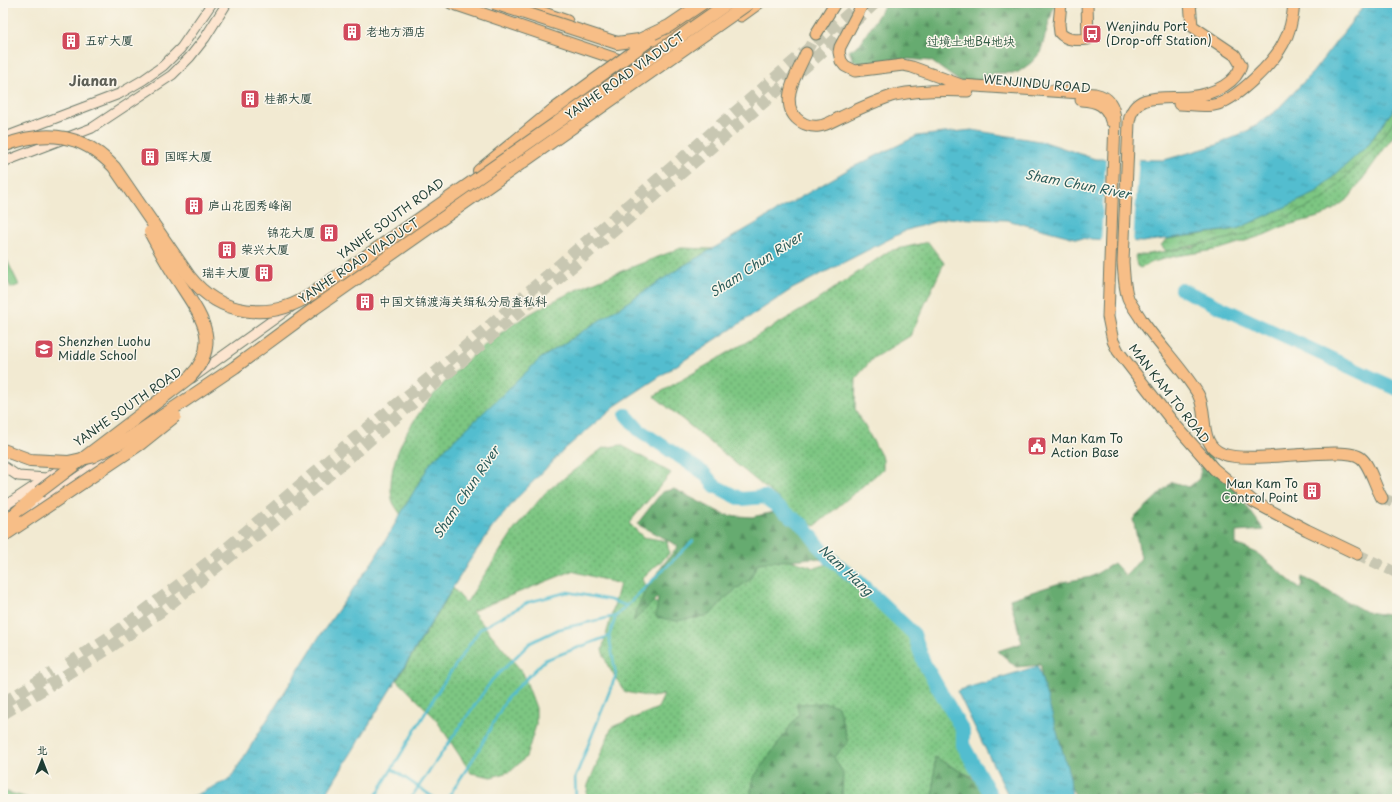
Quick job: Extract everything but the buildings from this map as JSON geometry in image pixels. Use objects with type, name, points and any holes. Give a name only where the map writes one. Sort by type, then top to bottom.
[{"type":"highway","points":[[494,3],[606,41],[617,43],[638,40],[669,26]]},
{"type":"highway","points":[[472,177],[552,111],[703,3]]},
{"type":"highway","points":[[627,69],[713,3]]},
{"type":"highway","name":"YANHE ROAD VIADUCT","points":[[3,146],[23,139],[41,136],[72,139],[85,144],[104,157],[126,184],[189,276],[206,294],[219,302],[237,309],[260,311],[282,309],[299,302],[312,294],[627,69],[728,3]]},
{"type":"highway","name":"YANHE ROAD VIADUCT","points":[[3,450],[18,456],[43,461],[68,462],[91,457],[128,439],[235,367],[321,304],[749,3]]},
{"type":"highway","points":[[3,527],[39,492],[190,377],[201,364],[206,349],[205,328],[199,313],[174,275],[126,184]]},
{"type":"highway","points":[[3,536],[140,444],[235,367]]},
{"type":"main road","points":[[3,138],[119,94],[143,80],[164,66],[181,48],[212,3]]},
{"type":"main road","points":[[3,162],[92,128],[172,75],[190,57],[205,38],[227,3]]},
{"type":"main road","points":[[451,3],[627,69],[662,71]]},
{"type":"main road","points":[[516,3],[645,51],[655,59],[662,71]]},
{"type":"main road","name":"YANHE SOUTH ROAD","points":[[3,507],[86,453],[218,360],[472,177],[627,69],[645,51],[713,3]]},
{"type":"main road","points":[[3,527],[255,356],[759,3]]},
{"type":"main road","points":[[816,34],[835,3]]},
{"type":"main road","name":"WENJINDU ROAD","points":[[863,3],[840,47],[841,61],[849,69],[860,71],[887,66],[903,65],[961,85],[1100,95],[1109,100],[1113,107],[1114,140]]},
{"type":"main road","points":[[1062,3],[1059,24],[1060,33],[1067,38],[1080,40],[1088,39],[1087,3]]},
{"type":"main road","points":[[1129,140],[1130,116],[1138,103],[1150,98],[1189,97],[1211,92],[1234,78],[1240,69],[1240,61],[1235,55],[1192,26],[1190,3]]},
{"type":"main road","points":[[1129,140],[1134,118],[1146,106],[1164,103],[1212,105],[1229,99],[1250,83],[1271,61],[1283,45],[1289,30],[1294,3]]},
{"type":"main road","name":"WENJINDU ROAD","points":[[806,53],[792,84],[789,97],[791,110],[794,115],[803,123],[810,126],[824,125],[895,96],[919,92],[957,91],[1094,101],[1105,108],[1109,115],[1114,140]]},
{"type":"main road","name":"MAN KAM TO ROAD","points":[[1114,140],[1108,262],[1108,317],[1113,341],[1127,364],[1199,454],[1214,469],[1254,502],[1357,554]]},
{"type":"main road","name":"MAN KAM TO ROAD","points":[[1129,140],[1123,262],[1124,282],[1129,299],[1153,336],[1197,393],[1203,405],[1206,437],[1212,448],[1223,454],[1246,458],[1330,453],[1354,454],[1364,461],[1382,498]]},
{"type":"main road","points":[[3,466],[13,473],[31,478],[47,478]]},
{"type":"green space","name":"过境土地B4地块","points":[[886,3],[1055,3],[1040,53],[1031,63],[1017,73],[994,73],[979,83],[960,82],[931,61],[908,59],[878,65],[864,66],[853,60],[849,51],[860,44]]},
{"type":"green space","points":[[1397,100],[1397,117],[1373,149],[1324,199],[1273,224],[1241,236],[1166,251],[1161,245],[1168,239],[1237,229]]},
{"type":"green space","points":[[1397,117],[1397,131],[1349,198],[1322,216],[1284,226],[1264,235],[1220,249],[1176,256],[1153,262],[1140,268],[1137,266],[1135,256],[1194,247],[1322,200],[1374,148]]},
{"type":"green space","points":[[928,242],[944,263],[910,336],[873,358],[856,378],[855,409],[883,459],[883,469],[815,526],[808,523],[654,396],[810,305],[889,251]]},
{"type":"green space","points":[[681,248],[712,249],[540,359],[401,515],[392,499],[392,472],[401,445],[416,418],[436,392],[459,368],[506,329],[546,305],[603,278]]},
{"type":"green space","points":[[3,252],[19,285],[11,288],[3,271]]},
{"type":"green space","points":[[621,445],[671,473],[629,523],[643,537],[667,541],[669,554],[642,579],[651,601],[696,619],[698,576],[751,555],[773,554],[815,568],[835,562],[914,634],[922,656],[963,731],[963,745],[984,782],[936,760],[936,799],[586,799],[588,785],[612,727],[658,708],[664,695],[652,697],[625,692],[608,666],[602,650],[620,584],[572,571],[472,611],[523,673],[536,708],[536,725],[526,757],[511,771],[492,777],[471,773],[435,718],[397,680],[453,588],[466,603],[514,530],[546,492],[603,448]]},
{"type":"green space","points":[[1205,449],[1264,530],[1236,532],[1236,544],[1257,553],[1301,590],[1302,577],[1366,612],[1397,616],[1397,799],[1077,799],[1063,770],[1042,695],[1041,665],[1016,667],[998,651],[1022,643],[1010,599],[1063,582],[1091,577],[1114,563],[1126,576],[1141,558],[1133,519],[1172,482],[1189,487],[1199,479]]},
{"type":"green space","points":[[674,489],[725,515],[752,517],[774,512],[831,553],[828,561],[813,558],[758,563],[750,579],[724,599],[710,615],[676,621],[656,617],[658,597],[633,622],[645,591],[678,546],[637,524],[662,492]]},
{"type":"green space","points":[[826,703],[838,706],[848,742],[834,757],[843,773],[842,799],[750,798],[754,777],[799,714],[796,704]]},
{"type":"green space","points":[[935,757],[986,786],[994,799],[933,799]]},
{"type":"green space","points":[[3,791],[31,799],[3,799]]},
{"type":"water","name":"Sham Chun River","points":[[1366,3],[1397,3],[1397,105],[1367,146],[1314,194],[1237,229],[1142,242],[1075,238],[1007,220],[947,218],[907,230],[792,289],[615,406],[566,448],[517,498],[492,528],[468,563],[323,799],[171,799],[194,796],[230,779],[319,637],[375,558],[431,462],[540,359],[683,266],[849,169],[917,136],[972,130],[1045,142],[1095,159],[1164,160],[1217,145],[1249,130],[1276,111],[1313,72]]},
{"type":"water","points":[[1038,666],[1070,777],[1072,799],[1010,799],[957,691]]},
{"type":"pier","points":[[1106,157],[1139,157],[1133,243],[1101,241]]},
{"type":"waterway","points":[[1181,289],[1397,389]]},
{"type":"waterway","name":"Nam Hang","points":[[626,415],[639,430],[704,473],[715,486],[741,499],[764,497],[803,525],[827,556],[857,580],[914,634],[924,663],[963,731],[963,745],[993,799]]},
{"type":"waterway","points":[[576,799],[575,778],[616,675],[609,636],[616,616],[693,541]]},
{"type":"waterway","points":[[374,799],[442,685],[480,629],[529,602],[568,592],[610,600],[627,606]]},
{"type":"waterway","points":[[410,799],[492,680],[530,643],[559,629],[616,616]]},
{"type":"waterway","points":[[447,799],[477,753],[507,698],[545,660],[609,636]]},
{"type":"waterway","points":[[392,769],[436,799]]},
{"type":"tunnel","points":[[68,664],[114,634],[227,548],[343,448],[428,379],[861,3]]},
{"type":"tunnel","points":[[3,714],[105,651],[160,612],[281,516],[811,62],[875,3]]},
{"type":"tunnel","points":[[806,53],[816,34]]},
{"type":"tunnel","points":[[1382,498],[1397,504]]},
{"type":"tunnel","points":[[1357,554],[1397,573]]},
{"type":"tunnel","points":[[3,703],[52,673]]},
{"type":"place","name":"老地方酒店","points":[[352,32]]},
{"type":"place","name":"Wenjindu Port (Drop-off Station)","points":[[1092,34]]},
{"type":"place","name":"五矿大厦","points":[[71,41]]},
{"type":"place","name":"桂都大厦","points":[[250,99]]},
{"type":"place","name":"国晖大厦","points":[[150,157]]},
{"type":"place","name":"庐山花园秀峰阁","points":[[194,206]]},
{"type":"place","name":"锦花大厦","points":[[329,233]]},
{"type":"place","name":"荣兴大厦","points":[[227,250]]},
{"type":"place","name":"瑞丰大厦","points":[[264,273]]},
{"type":"place","name":"中国文锦渡海关缉私分局查私科","points":[[365,302]]},
{"type":"place","name":"Shenzhen Luohu Middle School","points":[[44,349]]},
{"type":"place","name":"Man Kam To Action Base","points":[[1037,446]]},
{"type":"place","name":"Man Kam To Control Point","points":[[1312,491]]},
{"type":"district","name":"Jianan","points":[[93,81]]}]
